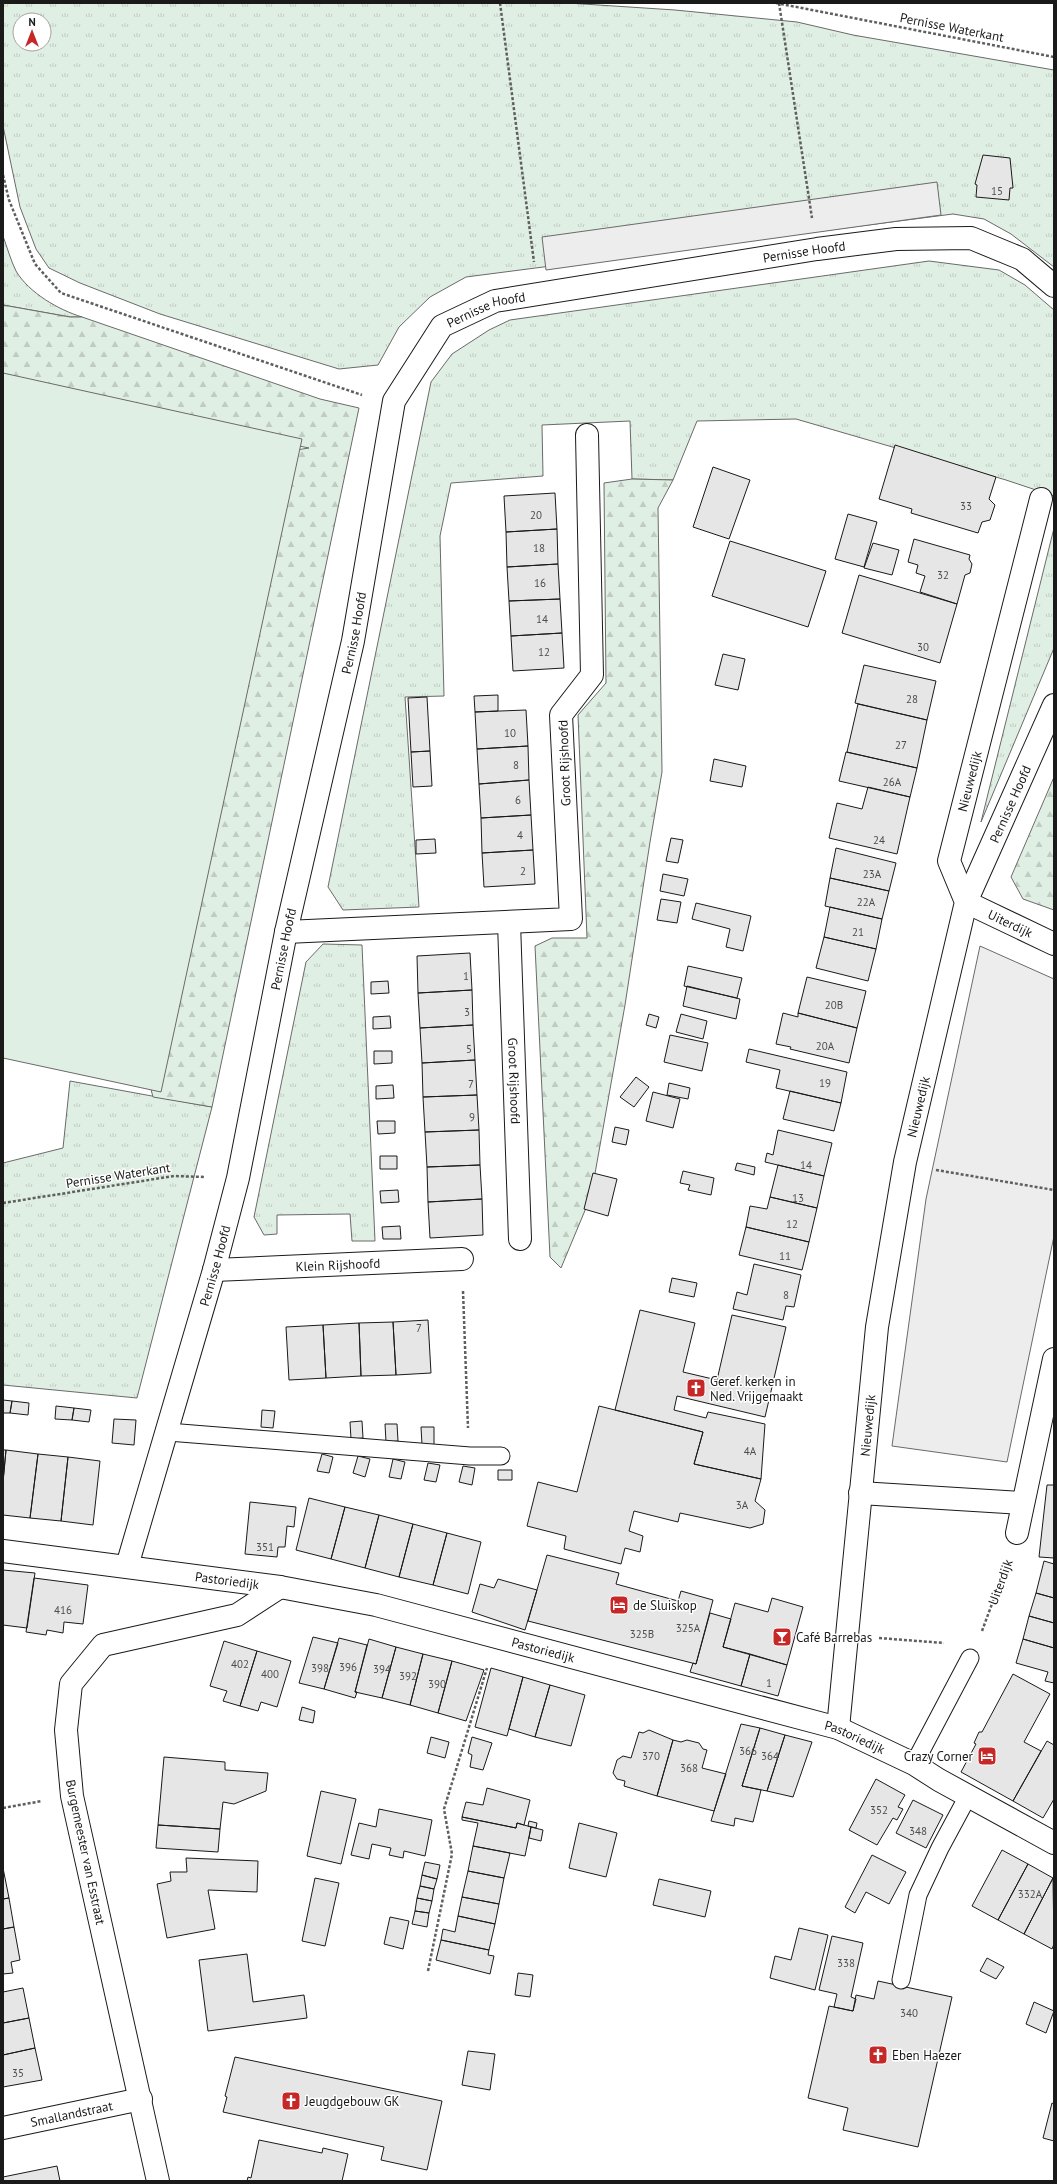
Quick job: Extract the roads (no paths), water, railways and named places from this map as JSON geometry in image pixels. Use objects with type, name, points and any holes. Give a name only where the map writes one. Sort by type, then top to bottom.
[{"type":"street","name":"Pernisse Hoofd","points":[[127,1566],[168,1432],[214,1270],[238,1178],[286,932],[353,641],[394,401],[442,326],[495,301],[817,249],[896,239],[971,238],[1022,259],[1054,286]]},
{"type":"street","name":"Groot Rijshoofd","points":[[286,932],[571,919],[561,715],[592,675],[587,435]]},
{"type":"street","name":"Nieuwedijk","points":[[838,1728],[877,1327],[905,1162],[966,902],[949,861],[1041,499]]},
{"type":"street","name":"Pernisse Hoofd","points":[[966,902],[1054,705]]},
{"type":"street","name":"Uiterdijk","points":[[966,902],[1054,944]]},
{"type":"street","name":"Groot Rijshoofd","points":[[509,923],[520,1239]]},
{"type":"street","name":"Klein Rijshoofd","points":[[214,1270],[462,1258]]},
{"type":"street","points":[[1017,1533],[1022,1503],[1054,1359]]},
{"type":"street","points":[[860,1493],[1022,1503]]},
{"type":"street","name":"Pastoriedijk","points":[[3,1551],[280,1587],[376,1605],[838,1728],[914,1764],[968,1796],[1054,1843]]},
{"type":"street","name":"Burgemeester van Esstraat","points":[[158,2181],[141,2099],[72,1796],[66,1730],[71,1684],[103,1646],[237,1615],[280,1587]]},
{"type":"street","name":"Smallandstraat","points":[[3,2128],[141,2099]]},
{"type":"lane","points":[[168,1432],[470,1456],[501,1456]]},
{"type":"lane","points":[[914,1764],[973,1652]]},
{"type":"lane","points":[[901,1980],[918,1895],[940,1848],[968,1796]]},
{"type":"place","name":"Geref. kerken in Ned. Vrijgemaakt","points":[[696,1388]]},
{"type":"place","name":"de Sluiskop","points":[[619,1605]]},
{"type":"place","name":"Café Barrebas","points":[[782,1637]]},
{"type":"place","name":"Crazy Corner","points":[[987,1756]]},
{"type":"place","name":"Eben Haezer","points":[[878,2055]]},
{"type":"place","name":"Jeugdgebouw GK","points":[[291,2101]]}]
